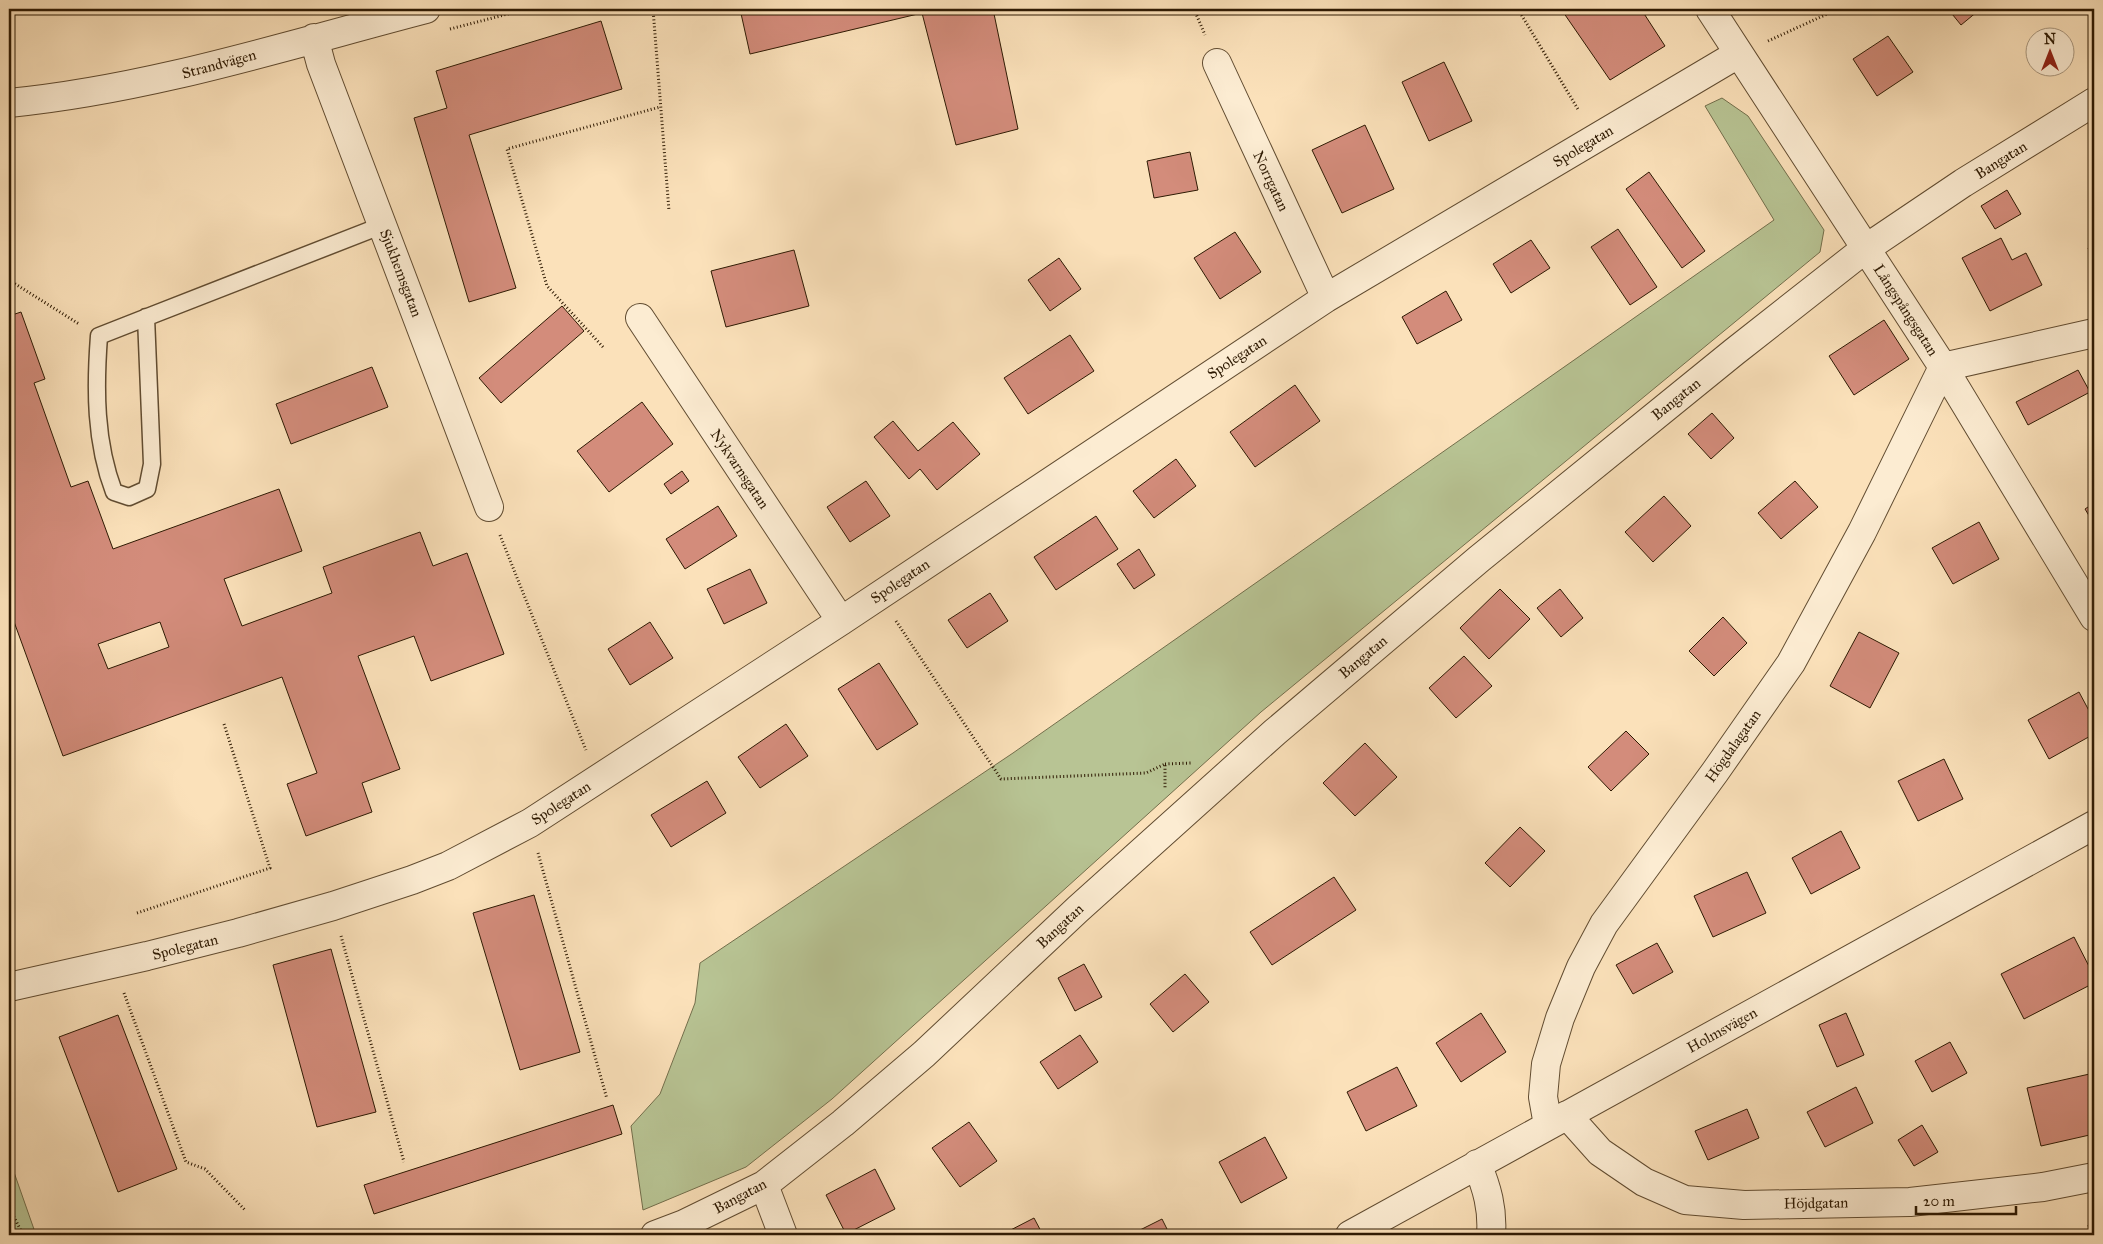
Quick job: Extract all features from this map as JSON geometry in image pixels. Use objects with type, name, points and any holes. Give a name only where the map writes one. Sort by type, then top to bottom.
[{"type":"street","name":"Strandvägen","points":[[9,103],[102,91],[164,78],[426,9]]},
{"type":"street","name":"Långspångsgatan","points":[[1710,9],[1943,367],[2094,617]]},
{"type":"street","name":"Sjukhemsgatan","points":[[314,38],[321,64],[489,507]]},
{"type":"street","name":"Spolegatan","points":[[9,987],[114,964],[238,933],[332,906],[448,866],[530,823],[879,596],[1326,298],[1738,54]]},
{"type":"street","name":"Norrgatan","points":[[1217,63],[1326,298]]},
{"type":"street","name":"Bangatan","points":[[655,1235],[684,1224],[764,1185],[843,1123],[924,1054],[1078,909],[1275,732],[1479,559],[1865,249],[1963,183],[2094,102]]},
{"type":"street","name":"Nykvarnsgatan","points":[[640,318],[841,620]]},
{"type":"street","points":[[1943,367],[2094,333]]},
{"type":"street","name":"Högdalagatan","points":[[1558,1120],[1543,1096],[1546,1064],[1560,1018],[1581,967],[1604,924],[1715,772],[1791,663],[1862,532],[1943,367]]},
{"type":"street","name":"Holmsvägen","points":[[1350,1235],[2094,825]]},
{"type":"street","name":"Höjdgatan","points":[[1558,1120],[1644,1182],[1685,1200],[1744,1205],[1910,1202],[2043,1187],[2094,1177]]},
{"type":"street","points":[[1477,1164],[1488,1191],[1492,1220],[1491,1235]]},
{"type":"street","points":[[764,1185],[783,1235]]},
{"type":"lane","points":[[146,317],[152,464],[147,490],[129,497],[114,492],[105,468],[96,397],[99,336],[146,317],[383,225]]},
{"type":"path","points":[[653,9],[669,211]]},
{"type":"path","points":[[1518,9],[1596,138]]},
{"type":"path","points":[[1738,54],[1838,9]]},
{"type":"path","points":[[603,347],[547,286],[507,149],[660,107]]},
{"type":"path","points":[[9,280],[99,336]]},
{"type":"path","points":[[489,507],[584,746],[600,777]]},
{"type":"path","points":[[879,596],[1001,779],[1146,773],[1165,764],[1165,831]]},
{"type":"path","points":[[137,913],[270,868],[224,724]]},
{"type":"path","points":[[530,823],[607,1099]]},
{"type":"path","points":[[332,906],[404,1162]]},
{"type":"path","points":[[114,964],[186,1162],[205,1169],[244,1210]]},
{"type":"path","points":[[9,1206],[23,1235]]},
{"type":"green space","points":[[1722,98],[1748,116],[1824,230],[1820,252],[1261,712],[832,1099],[746,1167],[643,1210],[631,1126],[660,1094],[695,1003],[700,963],[1013,753],[1774,220],[1705,106]]},
{"type":"green space","points":[[9,1158],[36,1235],[9,1235]]},
{"type":"building","points":[[740,9],[993,9],[1018,129],[956,145],[922,13],[750,54]]},
{"type":"building","points":[[1561,9],[1641,9],[1665,46],[1610,80]]},
{"type":"building","points":[[1948,9],[1976,9],[1978,11],[1961,25]]},
{"type":"building","points":[[601,21],[622,89],[469,135],[516,288],[469,302],[414,118],[447,108],[436,71]]},
{"type":"building","points":[[1888,36],[1913,72],[1877,96],[1853,59]]},
{"type":"building","points":[[1444,62],[1472,121],[1429,141],[1402,82]]},
{"type":"building","points":[[1365,125],[1394,189],[1342,213],[1312,150]]},
{"type":"building","points":[[1190,152],[1198,190],[1154,198],[1147,161]]},
{"type":"building","points":[[1649,172],[1705,251],[1682,268],[1626,189]]},
{"type":"building","points":[[2007,190],[2021,214],[1995,229],[1981,206]]},
{"type":"building","points":[[1618,229],[1657,287],[1630,305],[1591,247]]},
{"type":"building","points":[[1235,232],[1261,272],[1220,299],[1194,258]]},
{"type":"building","points":[[2001,238],[2012,260],[2026,253],[2042,285],[1990,311],[1962,258]]},
{"type":"building","points":[[1531,240],[1550,268],[1511,293],[1493,264]]},
{"type":"building","points":[[2094,246],[2094,262],[2088,248]]},
{"type":"building","points":[[794,250],[809,306],[726,327],[711,271]]},
{"type":"building","points":[[1059,258],[1081,289],[1050,311],[1028,280]]},
{"type":"building","points":[[1446,291],[1462,320],[1417,344],[1402,317]]},
{"type":"building","points":[[562,306],[584,331],[501,403],[479,378]]},
{"type":"building","points":[[21,312],[45,379],[34,383],[71,487],[88,481],[113,549],[279,489],[302,551],[224,579],[242,626],[332,593],[323,567],[420,532],[433,566],[467,553],[504,654],[431,681],[414,636],[358,656],[400,769],[362,783],[372,812],[306,836],[287,784],[317,773],[282,677],[63,756],[9,608],[9,316]],"holes":[[[160,622],[169,647],[108,669],[98,644]]]},
{"type":"building","points":[[1884,320],[1909,359],[1854,395],[1829,356]]},
{"type":"building","points":[[1070,335],[1094,371],[1028,414],[1004,378]]},
{"type":"building","points":[[372,367],[388,407],[291,444],[276,404]]},
{"type":"building","points":[[2078,370],[2090,392],[2028,425],[2016,402]]},
{"type":"building","points":[[1295,385],[1320,421],[1255,467],[1230,432]]},
{"type":"building","points":[[642,402],[673,444],[609,492],[577,451]]},
{"type":"building","points":[[1712,413],[1734,438],[1711,459],[1688,434]]},
{"type":"building","points":[[893,421],[918,451],[953,422],[980,454],[937,490],[920,469],[909,479],[874,437]]},
{"type":"building","points":[[1176,459],[1196,486],[1154,518],[1133,491]]},
{"type":"building","points":[[682,471],[689,481],[671,494],[664,484]]},
{"type":"building","points":[[866,481],[890,516],[850,542],[827,507]]},
{"type":"building","points":[[1795,481],[1818,507],[1781,539],[1758,513]]},
{"type":"building","points":[[1664,496],[1691,526],[1653,562],[1625,532]]},
{"type":"building","points":[[2094,503],[2094,524],[2085,509]]},
{"type":"building","points":[[718,506],[737,536],[685,569],[666,539]]},
{"type":"building","points":[[1096,516],[1118,549],[1056,590],[1034,557]]},
{"type":"building","points":[[1979,522],[1999,559],[1953,584],[1932,548]]},
{"type":"building","points":[[1139,549],[1155,575],[1134,589],[1117,564]]},
{"type":"building","points":[[750,569],[767,603],[724,624],[707,589]]},
{"type":"building","points":[[1500,589],[1530,619],[1489,659],[1460,628]]},
{"type":"building","points":[[1560,589],[1583,618],[1561,637],[1537,608]]},
{"type":"building","points":[[990,593],[1008,621],[967,648],[948,620]]},
{"type":"building","points":[[1723,617],[1747,643],[1714,676],[1689,651]]},
{"type":"building","points":[[650,622],[673,658],[630,685],[608,649]]},
{"type":"building","points":[[1859,632],[1899,653],[1870,708],[1830,686]]},
{"type":"building","points":[[1464,656],[1492,686],[1456,718],[1429,688]]},
{"type":"building","points":[[879,663],[918,724],[877,750],[838,689]]},
{"type":"building","points":[[2079,692],[2094,720],[2094,734],[2049,759],[2028,720]]},
{"type":"building","points":[[786,724],[808,756],[760,788],[738,757]]},
{"type":"building","points":[[1626,731],[1649,754],[1611,791],[1588,767]]},
{"type":"building","points":[[1365,743],[1397,777],[1355,816],[1323,783]]},
{"type":"building","points":[[1944,759],[1963,799],[1918,821],[1898,781]]},
{"type":"building","points":[[707,781],[726,813],[671,847],[651,815]]},
{"type":"building","points":[[1520,827],[1545,851],[1510,887],[1485,863]]},
{"type":"building","points":[[1841,831],[1860,868],[1811,894],[1792,858]]},
{"type":"building","points":[[1747,872],[1766,913],[1713,937],[1694,896]]},
{"type":"building","points":[[1334,877],[1356,910],[1272,965],[1250,932]]},
{"type":"building","points":[[534,895],[580,1052],[520,1070],[473,913]]},
{"type":"building","points":[[2074,937],[2094,976],[2094,983],[2024,1019],[2001,974]]},
{"type":"building","points":[[1657,943],[1673,972],[1633,994],[1616,965]]},
{"type":"building","points":[[331,949],[376,1112],[317,1127],[273,965]]},
{"type":"building","points":[[1084,964],[1102,997],[1075,1011],[1058,978]]},
{"type":"building","points":[[1185,974],[1209,1002],[1173,1032],[1150,1004]]},
{"type":"building","points":[[1481,1013],[1506,1052],[1461,1082],[1436,1043]]},
{"type":"building","points":[[1846,1013],[1864,1055],[1837,1067],[1819,1025]]},
{"type":"building","points":[[118,1015],[177,1169],[118,1192],[59,1037]]},
{"type":"building","points":[[1080,1035],[1098,1062],[1058,1089],[1040,1062]]},
{"type":"building","points":[[1950,1042],[1967,1073],[1932,1092],[1915,1061]]},
{"type":"building","points":[[1397,1067],[1417,1106],[1366,1131],[1347,1092]]},
{"type":"building","points":[[2094,1068],[2094,1082],[2091,1069]]},
{"type":"building","points":[[2094,1073],[2094,1134],[2041,1146],[2027,1088]]},
{"type":"building","points":[[1856,1087],[1873,1123],[1825,1147],[1807,1112]]},
{"type":"building","points":[[613,1105],[622,1134],[374,1214],[364,1185]]},
{"type":"building","points":[[1747,1109],[1759,1138],[1708,1160],[1695,1131]]},
{"type":"building","points":[[969,1122],[997,1161],[960,1187],[932,1148]]},
{"type":"building","points":[[1922,1125],[1938,1152],[1914,1166],[1898,1140]]},
{"type":"building","points":[[1265,1137],[1287,1178],[1241,1203],[1219,1162]]},
{"type":"building","points":[[875,1169],[895,1209],[846,1234],[826,1195]]},
{"type":"building","points":[[1034,1218],[1043,1235],[1001,1235]]},
{"type":"building","points":[[1162,1219],[1170,1235],[1130,1235]]},
{"type":"building","points":[[2094,1224],[2094,1235],[2090,1235],[2088,1225]]}]
